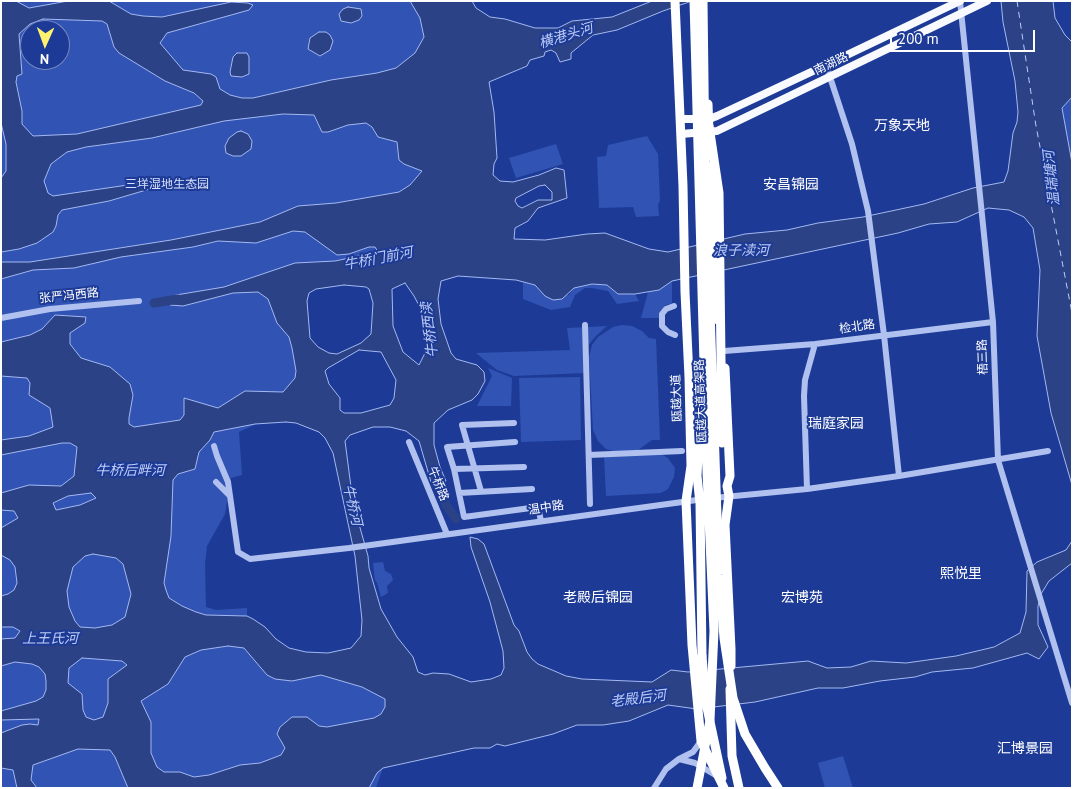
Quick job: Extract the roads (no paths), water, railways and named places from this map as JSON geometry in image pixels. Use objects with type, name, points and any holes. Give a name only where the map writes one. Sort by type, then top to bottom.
[{"type":"highway","name":"瓯越大道高架路","points":[[694,1],[704,368],[714,632],[710,720],[697,788]]},
{"type":"highway","name":"瓯越大道高架路","points":[[704,2],[704,106],[720,575],[727,668],[733,698],[745,734],[778,788]]},
{"type":"highway","points":[[704,2],[716,308],[724,350],[730,476],[727,486]]},
{"type":"highway","name":"瓯越大道","points":[[675,5],[691,466],[686,500],[692,645],[701,741],[724,788]]},
{"type":"highway","points":[[704,106],[713,144],[719,193],[722,442],[728,496],[725,525],[731,649],[729,710],[732,756],[739,788]]},
{"type":"highway","points":[[704,368],[698,476],[702,655],[707,712],[724,788]]},
{"type":"main road","name":"南湖路","points":[[680,120],[709,119],[960,1]]},
{"type":"main road","name":"南湖路","points":[[680,134],[717,131],[987,1]]},
{"type":"street","name":"梧三路","points":[[960,1],[993,322],[998,460],[1072,703]]},
{"type":"street","points":[[826,65],[852,144],[868,211],[899,476]]},
{"type":"street","name":"张严冯西路","points":[[1,318],[50,309],[139,301]]},
{"type":"street","points":[[674,306],[666,309],[662,314],[662,326],[668,332],[675,335]]},
{"type":"street","name":"检北路","points":[[724,350],[815,344],[993,322]]},
{"type":"street","points":[[585,325],[590,504]]},
{"type":"street","points":[[807,489],[804,396],[805,380],[815,344]]},
{"type":"street","points":[[481,491],[462,425],[514,423]]},
{"type":"street","name":"牛桥路","points":[[409,442],[447,534]]},
{"type":"street","points":[[515,442],[447,447],[454,469],[464,517],[538,507],[541,520]]},
{"type":"street","points":[[214,446],[216,456],[226,476],[230,496]]},
{"type":"street","points":[[589,455],[682,451]]},
{"type":"street","name":"温中路","points":[[230,496],[238,552],[250,559],[350,548],[686,500],[807,489],[1048,452]]},
{"type":"street","points":[[454,469],[524,467]]},
{"type":"street","points":[[216,482],[230,496]]},
{"type":"street","points":[[459,492],[532,489]]},
{"type":"street","points":[[654,788],[666,769],[693,752],[701,741]]},
{"type":"street","points":[[679,760],[695,763],[719,777]]},
{"type":"water","points":[[1,1],[16,1],[29,8],[68,1],[109,1],[131,14],[162,17],[231,2],[248,3],[253,5],[249,10],[167,33],[160,43],[183,70],[211,74],[216,77],[220,89],[230,95],[253,98],[331,80],[396,68],[415,53],[424,37],[420,18],[410,1],[472,1],[476,8],[490,17],[505,19],[535,28],[558,28],[572,21],[612,17],[652,1],[692,1],[617,30],[593,35],[571,53],[571,59],[560,62],[556,53],[551,50],[545,52],[544,56],[530,60],[527,66],[489,82],[494,112],[497,158],[494,164],[493,175],[500,181],[513,182],[556,168],[564,170],[567,198],[538,208],[528,221],[515,228],[514,239],[545,240],[605,233],[649,249],[668,252],[745,234],[787,230],[818,223],[863,217],[924,204],[973,188],[1004,182],[1008,171],[1018,112],[1015,81],[1003,22],[1001,1],[1053,1],[1055,18],[1065,35],[1072,42],[1072,97],[1062,108],[1072,163],[1072,485],[1051,413],[1037,336],[1040,270],[1033,228],[1024,217],[1009,210],[988,208],[957,222],[929,224],[898,233],[672,281],[659,290],[635,294],[618,294],[607,285],[592,284],[574,288],[562,299],[553,300],[545,296],[535,285],[516,280],[458,276],[441,281],[438,299],[441,324],[451,353],[456,359],[477,365],[484,372],[485,381],[478,394],[472,400],[448,410],[434,423],[434,445],[446,481],[439,485],[431,482],[419,441],[406,431],[390,427],[373,427],[350,435],[345,441],[357,517],[381,609],[397,637],[413,657],[418,672],[425,675],[433,673],[449,674],[471,682],[491,679],[501,675],[504,668],[503,651],[490,602],[471,547],[470,537],[478,539],[484,544],[514,625],[519,631],[527,652],[538,664],[566,676],[582,679],[652,682],[671,670],[688,672],[808,661],[827,668],[851,667],[871,661],[906,663],[956,656],[994,647],[1020,633],[1026,612],[1027,571],[1037,562],[1066,550],[1072,541],[1072,563],[1049,581],[1041,594],[1038,606],[1038,625],[1048,647],[1039,659],[1027,653],[973,668],[932,672],[915,677],[843,688],[818,688],[755,702],[697,709],[668,705],[629,721],[603,725],[577,725],[553,734],[505,746],[497,744],[490,748],[474,748],[383,768],[377,773],[369,788],[128,788],[115,757],[110,750],[78,749],[33,765],[31,780],[37,788],[17,788],[13,770],[1,768],[1,733],[22,725],[38,725],[39,719],[1,720],[1,711],[36,701],[43,697],[46,690],[46,681],[45,674],[39,667],[32,664],[15,662],[1,666],[1,639],[15,638],[20,631],[13,627],[1,627],[1,596],[14,590],[17,583],[15,567],[10,560],[1,555],[1,528],[18,518],[14,511],[1,510],[1,493],[29,485],[61,486],[74,476],[77,447],[70,443],[62,443],[1,455],[1,440],[29,436],[53,427],[50,408],[29,395],[30,383],[27,378],[1,376],[1,342],[30,335],[42,329],[55,315],[86,317],[85,323],[70,333],[70,344],[81,358],[110,367],[130,384],[133,395],[129,424],[134,427],[180,420],[184,415],[184,398],[218,408],[245,391],[283,392],[295,378],[296,371],[289,337],[277,323],[268,299],[258,292],[233,293],[183,306],[170,305],[166,300],[176,295],[224,287],[295,263],[335,261],[378,252],[375,247],[369,247],[349,254],[337,255],[305,232],[293,231],[256,243],[218,241],[193,247],[121,257],[74,268],[33,270],[1,279],[1,262],[30,262],[171,240],[260,222],[298,206],[336,203],[399,192],[410,185],[422,171],[399,160],[397,142],[378,137],[372,127],[366,123],[348,125],[328,132],[322,132],[314,115],[283,114],[224,121],[152,138],[86,147],[67,152],[51,164],[44,181],[48,193],[53,196],[148,182],[153,182],[153,188],[109,201],[62,210],[58,215],[53,232],[37,243],[1,252],[1,178],[6,171],[6,144],[1,123]],"holes":[[[20,20],[102,21],[107,24],[114,47],[119,53],[165,81],[194,93],[203,101],[201,105],[77,134],[33,136],[22,124],[22,111],[16,82],[17,76],[22,74],[22,70],[20,70]],[[545,185],[552,192],[552,200],[538,200],[522,208],[518,206],[515,201],[516,198],[539,186]],[[405,283],[425,317],[427,349],[419,365],[403,352],[393,326],[392,289]],[[344,285],[366,287],[369,289],[373,303],[371,334],[361,343],[337,354],[329,353],[318,347],[310,338],[307,301],[309,293],[316,289]],[[359,350],[381,352],[396,380],[394,398],[390,405],[361,413],[344,413],[340,410],[340,398],[329,384],[325,371]],[[296,423],[319,432],[325,438],[333,453],[355,556],[362,620],[361,636],[351,648],[328,653],[306,652],[289,648],[276,639],[265,627],[247,616],[206,615],[182,606],[169,598],[164,583],[171,536],[173,480],[178,474],[195,469],[199,452],[210,440],[214,432],[255,424]],[[91,493],[96,498],[80,505],[56,510],[53,503],[68,496]],[[93,554],[116,558],[123,564],[131,594],[125,617],[112,625],[95,628],[80,627],[69,607],[67,591],[73,567],[85,556]],[[228,646],[244,648],[267,675],[275,679],[292,681],[321,675],[362,687],[385,699],[385,707],[381,714],[374,718],[327,727],[319,726],[307,717],[292,717],[280,727],[277,734],[285,748],[281,755],[260,763],[240,765],[209,775],[194,777],[180,772],[164,772],[157,767],[151,753],[151,722],[141,701],[168,684],[185,657],[201,650]],[[82,658],[122,661],[127,665],[108,679],[108,703],[103,717],[94,720],[86,717],[83,710],[82,694],[68,683],[69,668]]]},
{"type":"water","points":[[348,7],[361,9],[362,16],[359,20],[351,23],[341,21],[339,14]]},
{"type":"water","points":[[319,32],[326,32],[333,41],[330,50],[320,56],[308,49],[310,38]]},
{"type":"water","points":[[237,53],[247,53],[249,57],[249,74],[242,77],[231,76],[230,72],[233,57]]},
{"type":"water","points":[[241,131],[248,134],[252,141],[251,149],[241,156],[233,156],[226,153],[225,146],[229,138]]},
{"type":"waterway","name":"牛桥门前河","points":[[154,303],[178,299]]},
{"type":"waterway","name":"牛桥西渎","points":[[436,474],[446,505],[456,519]]},
{"type":"district","name":"万象天地","points":[[902,126]]},
{"type":"district","name":"安昌锦园","points":[[791,185]]},
{"type":"district","name":"瑞庭家园","points":[[836,424]]},
{"type":"district","name":"熙悦里","points":[[961,574]]},
{"type":"district","name":"老殿后锦园","points":[[598,598]]},
{"type":"district","name":"宏博苑","points":[[802,598]]},
{"type":"district","name":"汇博景园","points":[[1025,749]]},
{"type":"water label","name":"横港头河","points":[[566,36]]},
{"type":"water label","name":"温瑞塘河","points":[[1052,178]]},
{"type":"water label","name":"浪子渎河","points":[[741,251]]},
{"type":"water label","name":"牛桥后畔河","points":[[130,471]]},
{"type":"water label","name":"牛桥河","points":[[352,505]]},
{"type":"water label","name":"上王氏河","points":[[50,639]]},
{"type":"water label","name":"老殿后河","points":[[638,699]]},
{"type":"park label","name":"三垟湿地生态园","points":[[167,185]]}]
